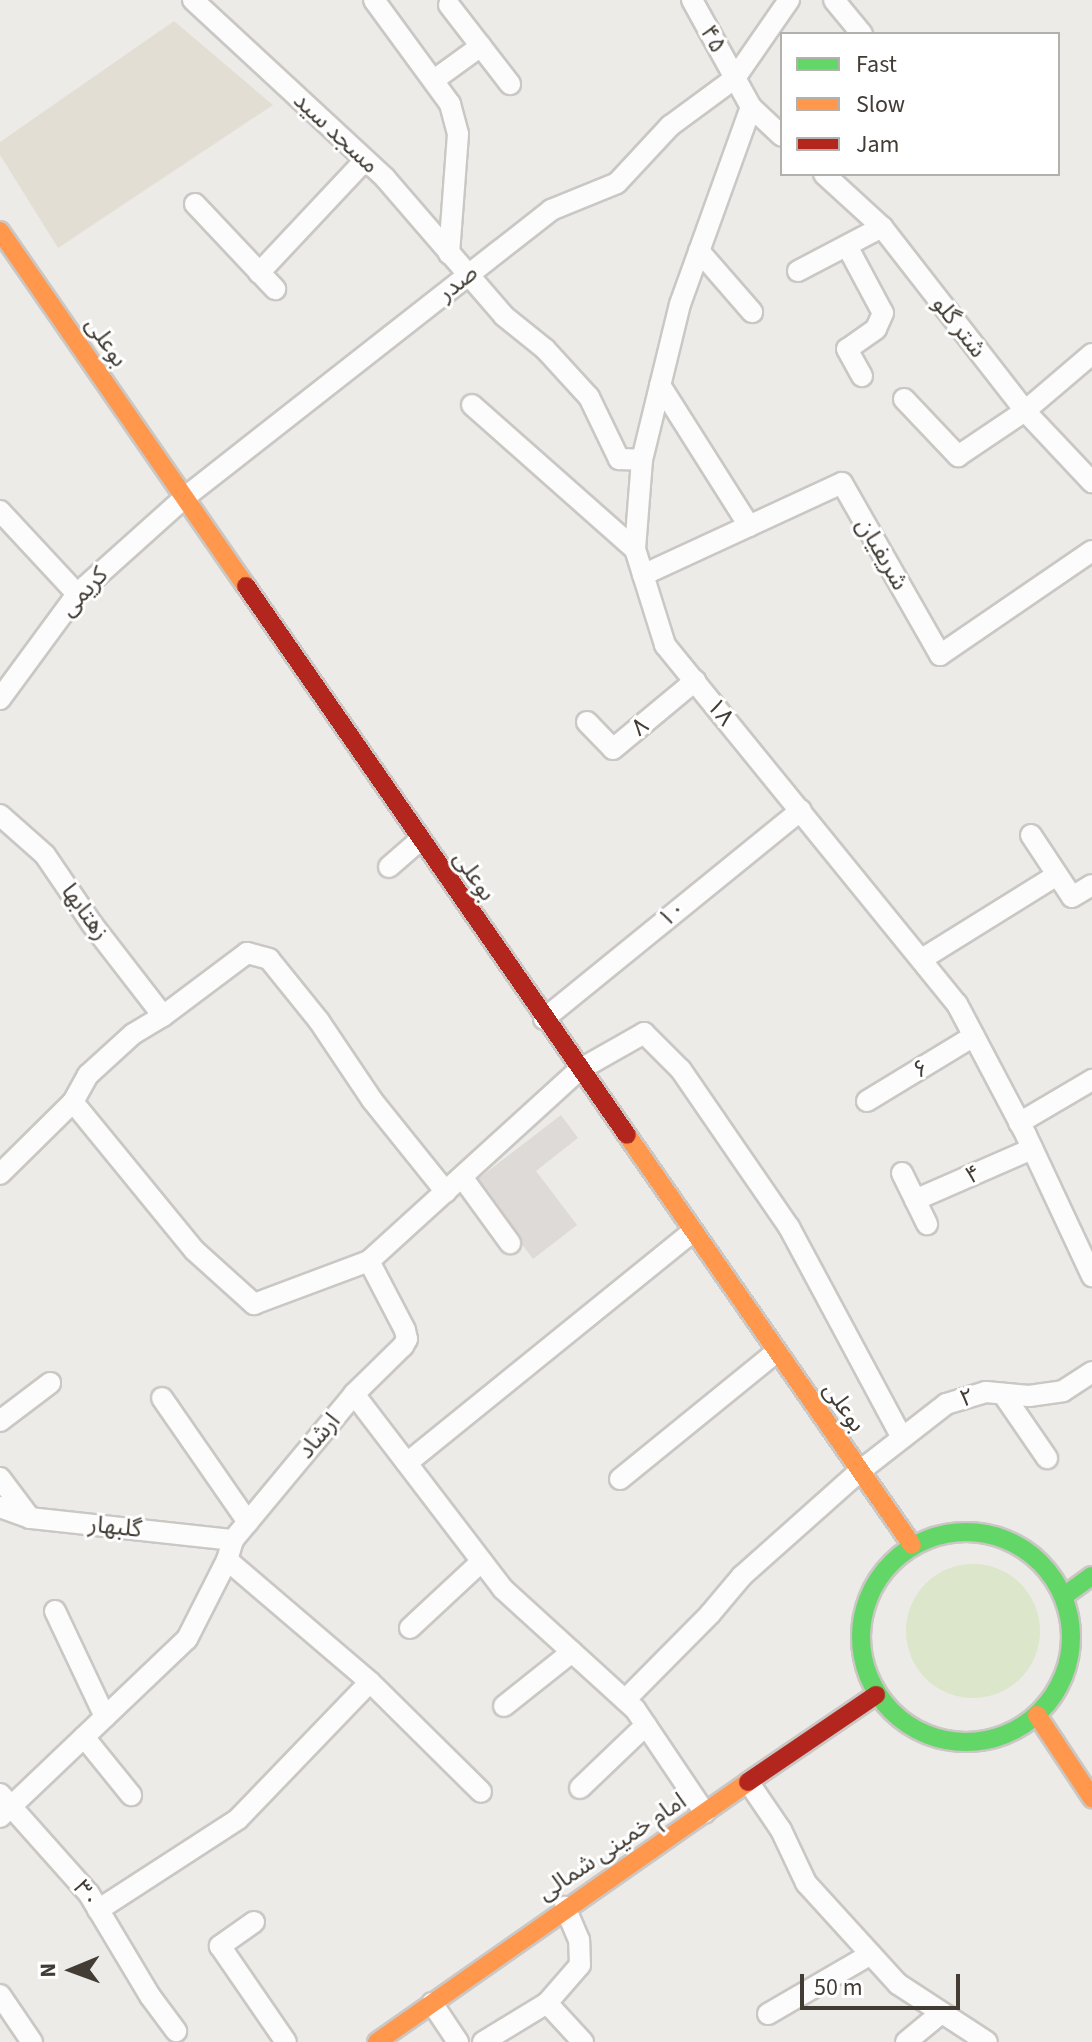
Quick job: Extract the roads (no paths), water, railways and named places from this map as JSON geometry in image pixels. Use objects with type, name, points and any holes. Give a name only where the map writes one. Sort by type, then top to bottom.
[{"type":"main road","name":"بوعلی","points":[[0,231],[579,1070],[912,1545]]},
{"type":"main road","points":[[973,1531],[1004,1537],[1031,1553],[1053,1576],[1064,1596],[1072,1634],[1068,1664],[1056,1692],[1037,1715],[1010,1733],[979,1742],[947,1741],[916,1731],[876,1695],[861,1654],[861,1623],[870,1592],[887,1565],[912,1545],[941,1533],[973,1531]]},
{"type":"main road","points":[[1064,1596],[1092,1576]]},
{"type":"main road","name":"امام خمینی شمالی","points":[[377,2042],[565,1907],[876,1695]]},
{"type":"main road","points":[[1037,1715],[1092,1798]]},
{"type":"street","name":"مسجد سید","points":[[193,0],[365,160],[468,276],[589,397],[619,459],[642,460]]},
{"type":"street","points":[[374,0],[450,104],[458,134],[449,254]]},
{"type":"street","name":"۴۵","points":[[692,0],[735,78]]},
{"type":"street","name":"صدر","points":[[184,498],[551,210],[617,183],[670,126],[735,78],[789,0]]},
{"type":"street","points":[[834,0],[860,32]]},
{"type":"street","points":[[449,5],[510,84]]},
{"type":"street","points":[[434,80],[481,46]]},
{"type":"street","points":[[735,78],[751,107],[780,134]]},
{"type":"street","name":"۱۸","points":[[751,107],[680,304],[642,460],[635,549],[665,645],[957,1004],[1032,1149],[1092,1276]]},
{"type":"street","points":[[259,273],[365,160]]},
{"type":"street","name":"شتر گلو","points":[[826,176],[882,227],[1025,411],[1092,482]]},
{"type":"street","points":[[195,204],[275,289]]},
{"type":"street","points":[[798,271],[882,227]]},
{"type":"street","points":[[847,246],[883,313],[876,329],[847,349],[862,376]]},
{"type":"street","points":[[699,251],[752,312]]},
{"type":"street","points":[[904,399],[958,456],[1025,411],[1092,354]]},
{"type":"street","points":[[660,385],[749,526]]},
{"type":"street","points":[[472,405],[635,549]]},
{"type":"street","name":"شریفیان","points":[[643,575],[842,483],[940,655],[1092,551]]},
{"type":"street","name":"کریمی","points":[[0,699],[77,594],[184,498]]},
{"type":"street","points":[[0,511],[77,594]]},
{"type":"street","name":"۸","points":[[587,722],[613,749],[695,681]]},
{"type":"street","name":"۱۰","points":[[544,1019],[801,810]]},
{"type":"street","name":"زهتابها","points":[[0,815],[45,855],[163,1016]]},
{"type":"street","points":[[1031,835],[1072,897],[1092,885]]},
{"type":"street","points":[[389,867],[420,840]]},
{"type":"street","points":[[922,959],[1057,875]]},
{"type":"street","points":[[0,1174],[73,1102],[88,1075],[133,1034],[163,1016],[247,953],[269,959],[319,1021],[372,1100],[446,1192]]},
{"type":"street","points":[[73,1102],[194,1250],[254,1304],[369,1261],[579,1070],[644,1033],[681,1070],[805,1253],[902,1438]]},
{"type":"street","name":"۶","points":[[867,1101],[974,1036]]},
{"type":"street","points":[[1019,1123],[1092,1080]]},
{"type":"street","name":"۴","points":[[915,1200],[1032,1149]]},
{"type":"street","points":[[902,1173],[927,1224]]},
{"type":"street","points":[[462,1177],[510,1243]]},
{"type":"street","points":[[407,1463],[692,1232]]},
{"type":"street","name":"ارشاد","points":[[4,1806],[84,1737],[187,1639],[230,1550],[248,1522],[354,1394],[407,1339],[369,1261]]},
{"type":"street","points":[[620,1479],[776,1352]]},
{"type":"street","name":"۲","points":[[625,1700],[710,1614],[742,1576],[860,1471],[946,1404],[986,1392],[1029,1396],[1063,1391],[1092,1372]]},
{"type":"street","points":[[0,1421],[50,1383]]},
{"type":"street","points":[[354,1394],[503,1589],[625,1700],[646,1725],[705,1813]]},
{"type":"street","points":[[1003,1394],[1047,1458]]},
{"type":"street","points":[[162,1398],[248,1522]]},
{"type":"street","points":[[0,1478],[30,1518]]},
{"type":"street","name":"گلبهار","points":[[0,1507],[30,1518],[230,1550]]},
{"type":"street","points":[[230,1550],[481,1792]]},
{"type":"street","points":[[410,1628],[482,1561]]},
{"type":"street","points":[[55,1611],[105,1717]]},
{"type":"street","points":[[504,1706],[572,1652]]},
{"type":"street","points":[[98,1910],[238,1819],[370,1682]]},
{"type":"street","points":[[580,1788],[646,1725]]},
{"type":"street","points":[[84,1737],[131,1795]]},
{"type":"street","points":[[749,1783],[781,1830],[806,1883],[898,1984],[986,2042]]},
{"type":"street","name":"۳۰","points":[[4,1806],[79,1882],[150,1996],[176,2031]]},
{"type":"street","points":[[483,2042],[547,2003],[580,1965],[579,1940],[565,1907]]},
{"type":"street","points":[[254,1922],[220,1946],[286,2042]]},
{"type":"street","points":[[768,2014],[871,1954]]},
{"type":"street","points":[[0,1995],[32,2042]]},
{"type":"street","points":[[432,2003],[458,2042]]},
{"type":"street","points":[[547,2003],[583,2042]]},
{"type":"street","points":[[906,2042],[940,2014]]}]
